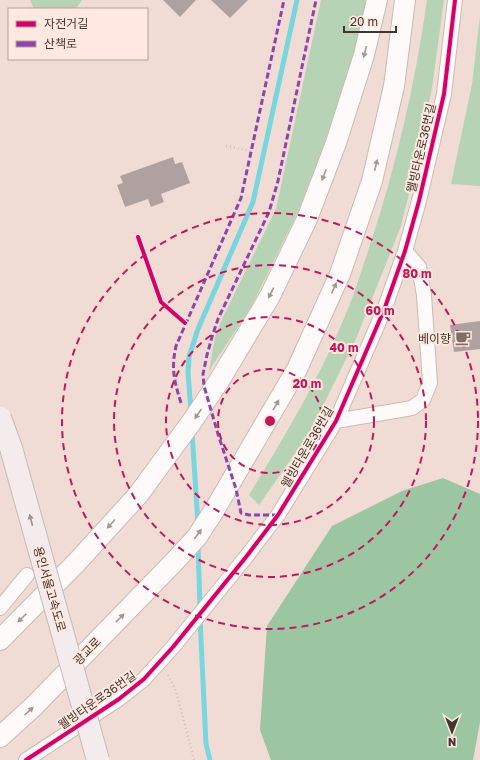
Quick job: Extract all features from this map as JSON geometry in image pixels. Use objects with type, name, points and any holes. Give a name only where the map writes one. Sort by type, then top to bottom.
[{"type":"highway","name":"용인서울고속도로","points":[[0,418],[11,448],[98,760]]},
{"type":"main road","points":[[0,640],[78,561],[138,495],[193,420],[219,381],[270,296],[307,219],[336,143],[364,54],[377,0]]},
{"type":"main road","name":"광교로","points":[[0,738],[34,706],[173,563],[196,537],[215,509],[297,369],[340,274],[372,181],[394,86],[405,0]]},
{"type":"street","name":"웰빙타운로36번길","points":[[26,760],[119,699],[144,679],[173,647],[246,557],[278,514],[336,421],[384,310],[405,251],[419,201],[444,94],[455,0]]},
{"type":"street","name":"웰빙타운로36번길","points":[[336,421],[412,408],[423,400],[430,383],[424,295],[419,267],[405,251]]},
{"type":"street","points":[[0,608],[28,575]]},
{"type":"path","points":[[226,146],[251,150]]},
{"type":"path","points":[[159,662],[170,677],[176,691],[194,760]]},
{"type":"green space","points":[[30,0],[82,0],[77,8],[34,8]]},
{"type":"green space","points":[[321,0],[368,0],[344,88],[297,214],[251,307],[209,371],[215,337],[222,319],[276,209]]},
{"type":"green space","points":[[427,0],[444,0],[432,88],[417,161],[401,226],[356,339],[310,432],[259,505],[249,495],[308,394],[329,352],[351,300],[379,218],[404,126],[417,63]]},
{"type":"green space","points":[[480,16],[480,186],[451,184],[472,84]]},
{"type":"green space","points":[[443,478],[480,494],[480,722],[473,760],[271,760],[260,730],[267,626],[332,526],[402,491]]},
{"type":"building","points":[[163,0],[196,0],[180,17]]},
{"type":"building","points":[[211,0],[248,0],[230,18]]},
{"type":"building","points":[[173,157],[175,164],[182,162],[190,183],[161,194],[164,202],[151,207],[148,199],[125,207],[117,185],[123,183],[120,176]]},
{"type":"building","points":[[480,321],[480,349],[454,352],[450,325]]},
{"type":"waterway","points":[[191,412],[188,372],[189,357],[198,329],[253,202],[297,0]]},
{"type":"waterway","points":[[192,432],[198,524]]},
{"type":"waterway","points":[[198,544],[200,608]]},
{"type":"waterway","points":[[200,618],[206,744],[210,760]]},
{"type":"marked path","points":[[181,403],[174,374],[176,346],[241,198],[284,0]]},
{"type":"marked path","points":[[278,515],[249,515],[241,513],[236,489],[204,386],[203,374],[218,319],[269,212],[278,181],[316,0]]},
{"type":"cycle path","points":[[26,760],[119,699],[144,679],[173,647],[278,515],[336,421],[384,310],[405,251],[419,201],[444,94],[455,0]]},
{"type":"cycle path","points":[[138,237],[161,302],[185,323]]},
{"type":"place","name":"베이향","points":[[463,338]]}]
